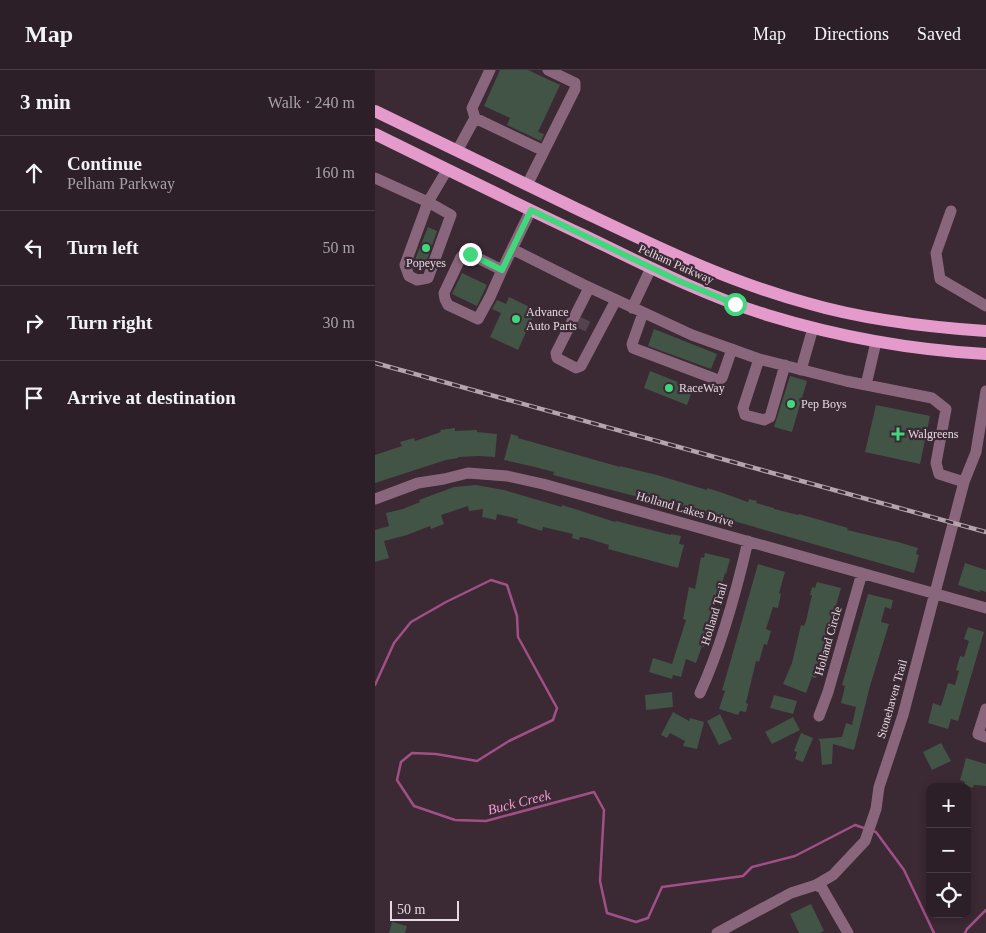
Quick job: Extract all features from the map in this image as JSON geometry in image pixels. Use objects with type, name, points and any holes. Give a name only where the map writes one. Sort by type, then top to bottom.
[{"type":"main road","name":"Pelham Parkway","points":[[375,111],[660,248],[734,279],[815,306],[903,323],[986,331]]},
{"type":"main road","name":"Pelham Parkway","points":[[375,134],[651,268],[735,304],[811,328],[876,342],[914,348],[986,354]]},
{"type":"main road","points":[[447,170],[457,150]]},
{"type":"main road","points":[[651,268],[660,248]]},
{"type":"main road","points":[[811,328],[815,306]]},
{"type":"street","points":[[457,150],[475,118],[472,108],[490,70]]},
{"type":"street","points":[[527,184],[575,89],[575,83],[548,70]]},
{"type":"street","points":[[475,118],[543,151]]},
{"type":"street","points":[[375,178],[428,202],[451,215],[428,278],[417,280],[409,276],[405,265],[428,202],[447,170]]},
{"type":"street","points":[[502,270],[470,254],[461,257],[444,292],[448,305],[477,320],[491,297],[531,210]]},
{"type":"street","points":[[951,211],[936,253],[940,279],[986,306]]},
{"type":"street","points":[[512,249],[589,288],[692,336],[759,359],[801,370],[932,398],[946,409],[936,463],[939,474],[964,482]]},
{"type":"street","points":[[632,308],[651,268]]},
{"type":"street","points":[[589,288],[576,320],[556,353],[557,358],[576,368],[581,366],[595,330],[616,300]]},
{"type":"street","points":[[643,313],[632,344],[633,348],[718,380],[722,378],[732,350]]},
{"type":"street","points":[[801,370],[811,328]]},
{"type":"street","points":[[866,385],[876,342]]},
{"type":"street","points":[[759,359],[743,408],[745,415],[764,420],[769,416],[785,365]]},
{"type":"street","name":"Stonehaven Trail","points":[[717,933],[791,893],[816,885],[833,875],[865,841],[876,809],[879,787],[903,715],[964,482],[981,453],[986,391]]},
{"type":"street","name":"Holland Lakes Drive","points":[[375,499],[418,483],[444,479],[468,472],[507,476],[543,484],[986,608]]},
{"type":"street","name":"Holland Trail","points":[[700,693],[714,662],[738,581],[747,541]]},
{"type":"street","name":"Holland Circle","points":[[819,716],[862,573]]},
{"type":"street","points":[[986,709],[978,734],[986,737]]},
{"type":"street","points":[[816,885],[823,888],[847,933]]},
{"type":"building","points":[[500,70],[528,70],[560,85],[538,132],[544,134],[541,141],[507,125],[510,118],[484,106]]},
{"type":"building","name":"Popeyes","points":[[428,227],[437,231],[425,266],[414,262]]},
{"type":"building","points":[[462,273],[487,285],[477,306],[452,294]]},
{"type":"building","name":"Advance Auto Parts","points":[[509,297],[536,310],[518,350],[490,337],[501,313],[492,309],[497,300],[506,304]]},
{"type":"building","name":"RaceWay","points":[[654,329],[717,354],[711,369],[648,346]]},
{"type":"building","name":"RaceWay","points":[[650,371],[693,388],[687,405],[644,388]]},
{"type":"building","name":"Pep Boys","points":[[790,376],[807,381],[792,432],[774,427]]},
{"type":"building","name":"Walgreens","points":[[876,405],[930,416],[920,464],[865,452]]},
{"type":"building","points":[[455,428],[455,431],[477,430],[477,432],[497,434],[495,457],[458,457],[375,483],[375,455],[402,446],[400,442],[414,438],[415,441],[441,432],[440,430]]},
{"type":"building","points":[[511,434],[518,436],[518,438],[620,467],[657,475],[707,490],[707,488],[748,502],[749,499],[757,501],[756,503],[774,509],[799,514],[848,528],[847,530],[918,548],[916,554],[919,555],[914,573],[713,515],[553,475],[554,472],[504,460]]},
{"type":"building","points":[[476,485],[504,490],[562,507],[562,505],[615,522],[681,536],[679,544],[684,545],[678,568],[608,549],[609,545],[586,538],[580,537],[579,540],[572,538],[573,534],[543,527],[542,531],[517,523],[518,519],[497,514],[496,520],[482,517],[483,509],[469,511],[468,506],[441,515],[444,524],[431,529],[430,526],[384,541],[389,558],[375,562],[375,530],[389,526],[386,513],[403,509],[420,502],[419,500],[454,487]]},
{"type":"building","points":[[705,553],[730,559],[704,647],[702,646],[696,663],[686,659],[681,677],[673,675],[672,679],[649,672],[653,658],[672,664],[686,620],[683,619],[689,587],[695,589],[701,557],[704,558]]},
{"type":"building","points":[[965,563],[986,570],[986,592],[958,585]]},
{"type":"building","points":[[758,564],[785,572],[779,593],[781,594],[778,608],[773,607],[766,629],[771,631],[767,645],[764,644],[759,662],[756,661],[746,703],[748,704],[746,712],[740,711],[738,715],[719,709],[725,691],[722,690]]},
{"type":"building","points":[[817,582],[841,588],[816,678],[812,677],[806,693],[783,684],[792,663],[801,625],[804,626],[806,621],[812,587],[815,588]]},
{"type":"building","points":[[868,594],[893,600],[891,609],[885,607],[881,622],[889,624],[870,686],[854,750],[833,744],[832,764],[822,765],[820,741],[818,739],[842,737],[846,723],[852,725],[856,707],[841,703],[845,686],[842,685]]},
{"type":"building","points":[[968,627],[984,632],[958,721],[951,719],[948,729],[928,723],[933,703],[941,706],[948,683],[955,685],[959,671],[956,670],[960,656],[964,657],[969,641],[964,639]]},
{"type":"building","points":[[672,692],[673,707],[646,710],[645,695]]},
{"type":"building","points":[[774,695],[797,701],[793,714],[770,708]]},
{"type":"building","points":[[673,712],[689,721],[690,718],[704,722],[697,749],[683,746],[685,741],[670,733],[667,738],[661,735]]},
{"type":"building","points":[[720,714],[732,739],[719,745],[707,721]]},
{"type":"building","points":[[793,717],[800,730],[772,744],[765,732]]},
{"type":"building","points":[[801,733],[813,738],[803,762],[795,759],[797,752],[794,751]]},
{"type":"building","points":[[941,743],[951,761],[932,770],[923,752]]},
{"type":"building","points":[[966,758],[986,764],[986,786],[974,785],[973,788],[971,787],[971,783],[965,783],[960,780]]},
{"type":"building","points":[[811,904],[824,931],[820,933],[799,933],[790,914]]},
{"type":"building","points":[[392,922],[407,926],[405,933],[389,933]]},
{"type":"waterway","name":"Buck Creek","points":[[375,685],[394,643],[411,622],[491,580],[507,585],[517,616],[518,637],[557,708],[553,720],[509,741],[477,761],[436,754],[412,753],[401,762],[397,780],[414,806],[455,820],[486,821],[594,792],[604,810],[600,881],[607,913],[636,922],[648,918],[662,887],[743,876],[752,867],[795,856],[855,825],[864,828]]},
{"type":"waterway","name":"Buck Creek","points":[[872,831],[876,832],[904,870],[934,933]]},
{"type":"waterway","name":"Buck Creek","points":[[965,933],[986,910]]},
{"type":"tunnel","points":[[578,322],[591,328]]},
{"type":"railway","points":[[375,363],[986,532]]},
{"type":"place","name":"Popeyes","points":[[426,248]]},
{"type":"place","name":"Advance Auto Parts","points":[[516,319]]},
{"type":"place","name":"RaceWay","points":[[669,388]]},
{"type":"place","name":"Pep Boys","points":[[791,404]]},
{"type":"place","name":"Walgreens","points":[[898,434]]},
{"type":"route","points":[[470,254],[502,270],[531,210],[622,255],[735,304]]}]
